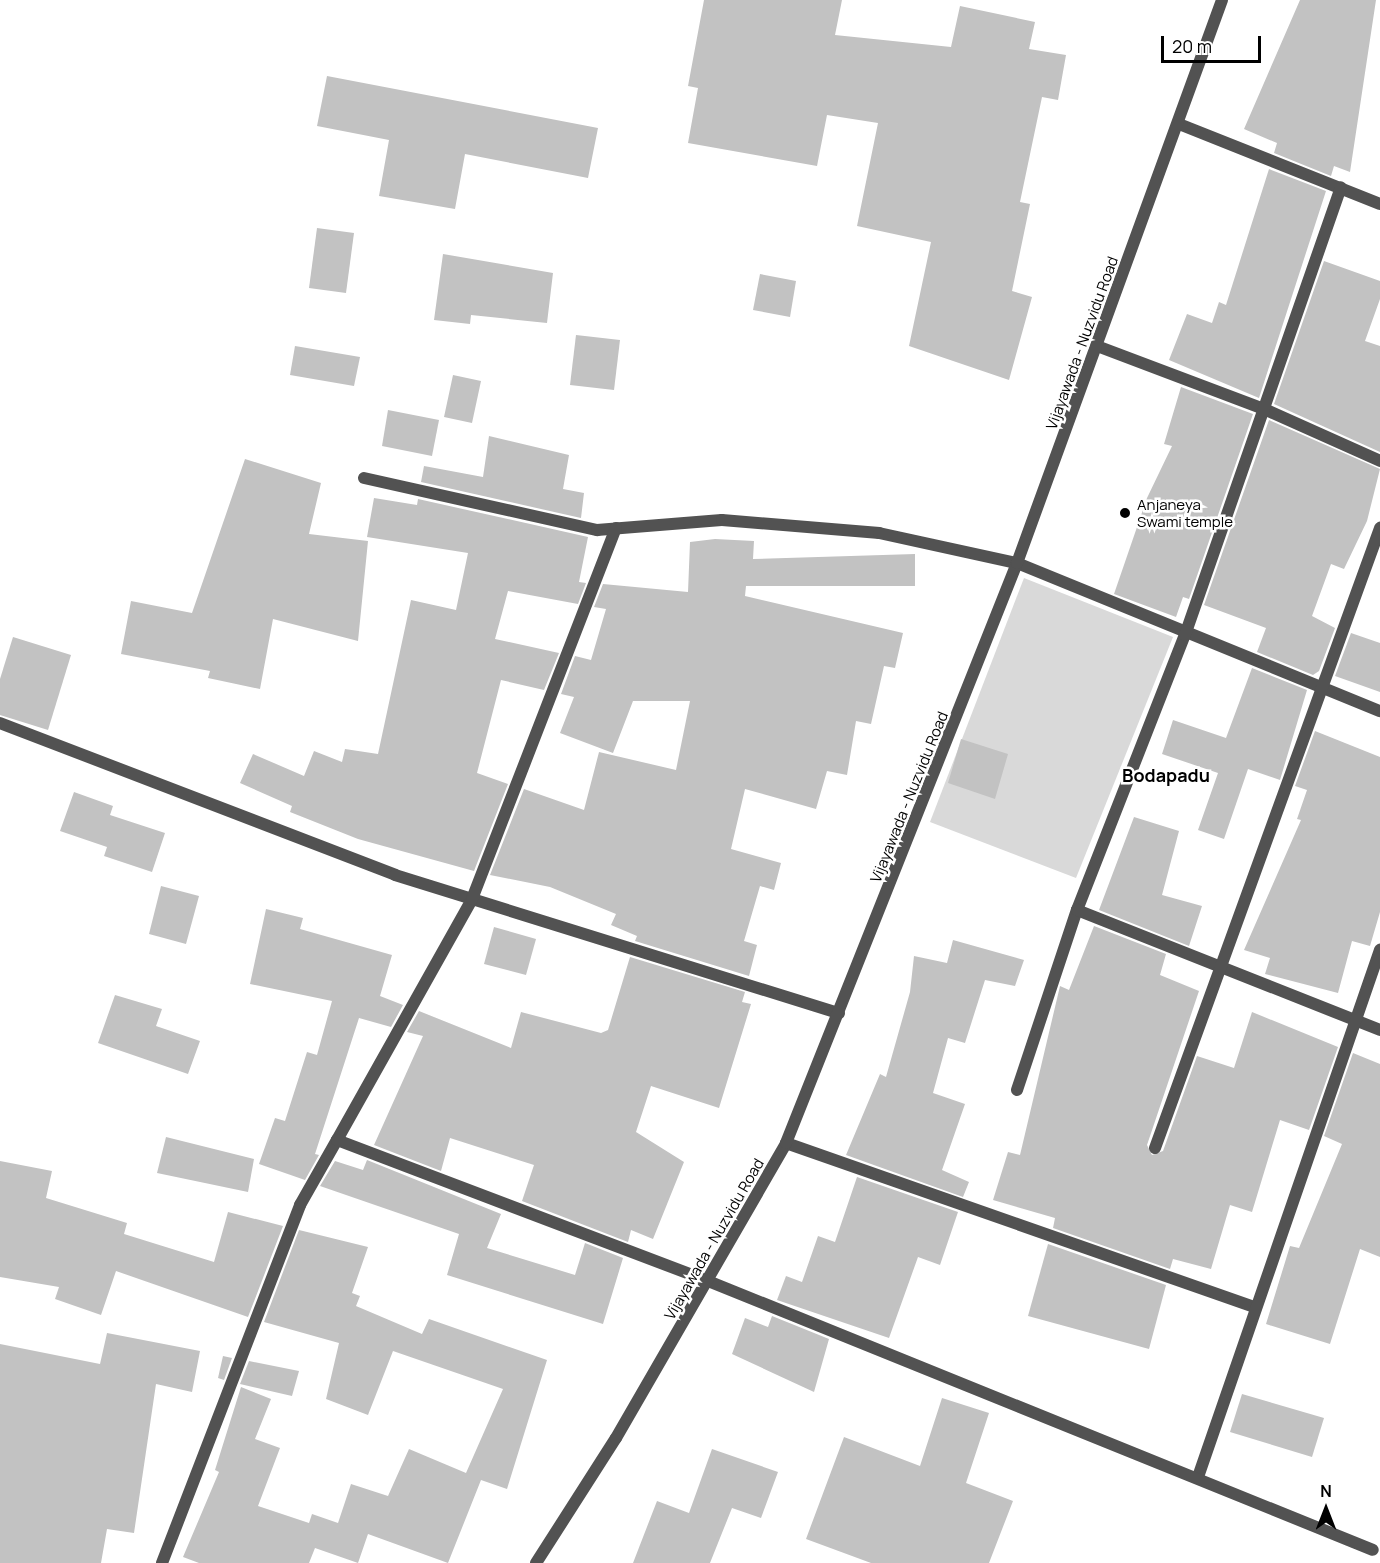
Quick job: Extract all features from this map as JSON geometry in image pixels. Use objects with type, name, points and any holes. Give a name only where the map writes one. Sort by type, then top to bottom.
[{"type":"street","name":"Vijayawada - Nuzvidu Road","points":[[536,1563],[708,1281],[786,1143],[1017,563],[1179,124],[1222,0]]},
{"type":"street","points":[[1179,124],[1380,204]]},
{"type":"street","points":[[1017,1090],[1077,910],[1185,635],[1341,187]]},
{"type":"street","points":[[1097,346],[1264,409],[1380,461]]},
{"type":"street","points":[[364,478],[586,528],[722,520],[799,526],[879,533],[1017,563],[1185,635],[1380,711]]},
{"type":"street","points":[[162,1563],[300,1205],[472,899],[616,528]]},
{"type":"street","points":[[1155,1148],[1320,686],[1380,528]]},
{"type":"street","points":[[0,723],[472,899],[839,1013]]},
{"type":"street","points":[[1077,910],[1222,965],[1380,1030]]},
{"type":"street","points":[[1198,1477],[1359,1022],[1362,993],[1380,950]]},
{"type":"street","points":[[337,1140],[708,1281],[1198,1477],[1373,1550]]},
{"type":"street","points":[[786,1143],[1256,1308]]},
{"type":"shaded area","points":[[1024,578],[1173,637],[1076,878],[930,822]]},
{"type":"building","points":[[704,0],[842,0],[835,35],[951,47],[960,6],[1035,22],[1029,49],[1066,55],[1058,100],[1042,97],[1020,202],[1030,204],[1012,291],[1032,297],[1009,380],[909,346],[931,242],[857,226],[878,123],[827,115],[817,166],[688,143],[698,88],[688,86]]},
{"type":"building","points":[[1300,0],[1376,0],[1350,172],[1334,166],[1331,176],[1274,153],[1277,143],[1244,129]]},
{"type":"building","points":[[327,76],[598,128],[588,178],[465,154],[455,209],[379,196],[389,140],[317,126]]},
{"type":"building","points":[[1269,169],[1326,191],[1259,398],[1169,360],[1187,314],[1212,323],[1219,302],[1226,305]]},
{"type":"building","points":[[317,228],[354,233],[346,293],[309,288]]},
{"type":"building","points":[[443,254],[553,273],[547,323],[471,315],[470,324],[434,320]]},
{"type":"building","points":[[1324,261],[1380,281],[1380,299],[1365,341],[1380,346],[1380,452],[1274,404]]},
{"type":"building","points":[[760,274],[796,281],[790,317],[753,310]]},
{"type":"building","points":[[576,335],[620,340],[614,390],[570,385]]},
{"type":"building","points":[[295,346],[360,357],[354,386],[290,375]]},
{"type":"building","points":[[453,375],[481,381],[472,423],[444,417]]},
{"type":"building","points":[[1181,387],[1253,414],[1189,599],[1183,597],[1176,617],[1114,594],[1147,498],[1172,446],[1164,444]]},
{"type":"building","points":[[388,410],[439,420],[432,456],[382,446]]},
{"type":"building","points":[[1269,420],[1380,469],[1367,521],[1344,569],[1331,564],[1312,616],[1335,628],[1319,671],[1313,675],[1257,652],[1266,628],[1204,605]]},
{"type":"building","points":[[489,436],[569,455],[563,489],[584,493],[581,518],[421,482],[424,466],[483,477]]},
{"type":"building","points":[[245,459],[321,483],[309,534],[368,541],[358,641],[273,619],[260,689],[208,678],[210,671],[121,654],[131,601],[192,613]]},
{"type":"building","points":[[374,498],[417,505],[418,499],[588,537],[579,582],[586,583],[578,604],[508,591],[495,639],[559,653],[544,690],[501,680],[477,773],[508,784],[474,871],[358,839],[290,812],[292,806],[240,783],[253,754],[304,776],[314,751],[342,762],[345,749],[378,754],[411,600],[456,610],[468,553],[367,537]]},
{"type":"building","points":[[715,539],[754,541],[753,559],[915,554],[915,586],[746,586],[745,596],[903,633],[895,668],[884,666],[871,724],[856,721],[847,775],[827,771],[816,809],[745,789],[731,849],[781,863],[774,890],[760,886],[744,941],[757,945],[749,976],[635,941],[637,936],[611,925],[616,914],[550,887],[490,875],[524,789],[584,810],[599,752],[676,770],[690,701],[633,701],[613,753],[560,733],[574,697],[561,694],[575,656],[591,660],[606,609],[594,607],[603,584],[688,592],[690,542]]},
{"type":"building","points":[[1351,633],[1380,643],[1380,692],[1335,676]]},
{"type":"building","points":[[13,637],[71,655],[48,730],[0,715],[0,679]]},
{"type":"building","points":[[1252,668],[1307,690],[1280,780],[1248,769],[1224,839],[1198,830],[1218,773],[1162,754],[1173,720],[1226,738]]},
{"type":"building","points":[[1315,731],[1380,757],[1380,912],[1370,946],[1352,941],[1338,993],[1265,974],[1270,958],[1244,950],[1301,820],[1297,819],[1307,790],[1295,786]]},
{"type":"building","points":[[961,739],[1008,754],[995,799],[948,783]]},
{"type":"building","points":[[74,792],[113,806],[110,815],[165,833],[152,872],[104,856],[107,847],[60,831]]},
{"type":"building","points":[[1134,817],[1179,831],[1162,895],[1202,906],[1189,946],[1099,910]]},
{"type":"building","points":[[161,886],[199,896],[186,944],[149,934]]},
{"type":"building","points":[[266,909],[303,918],[300,929],[392,955],[380,996],[403,1005],[391,1027],[359,1018],[315,1154],[319,1155],[305,1180],[259,1164],[275,1118],[285,1121],[307,1052],[317,1055],[332,1001],[250,984]]},
{"type":"building","points":[[1094,926],[1166,954],[1160,975],[1199,991],[1147,1145],[1152,1155],[1163,1151],[1197,1056],[1234,1068],[1252,1012],[1338,1047],[1309,1130],[1280,1120],[1252,1212],[1230,1205],[1211,1269],[1173,1259],[1170,1269],[1053,1228],[1055,1218],[993,1200],[1008,1152],[1020,1155],[1060,986],[1069,990]]},
{"type":"building","points":[[494,927],[536,939],[526,975],[484,964]]},
{"type":"building","points":[[953,940],[1024,960],[1015,986],[985,980],[965,1043],[948,1038],[933,1093],[965,1104],[942,1170],[969,1182],[963,1197],[846,1155],[880,1074],[886,1077],[910,992],[914,956],[947,963]]},
{"type":"building","points":[[630,957],[745,992],[742,1002],[751,1004],[719,1108],[651,1086],[636,1132],[684,1162],[653,1239],[631,1230],[628,1242],[522,1201],[534,1165],[450,1138],[441,1171],[374,1145],[423,1036],[407,1032],[419,1011],[511,1048],[521,1012],[601,1033],[608,1030]]},
{"type":"building","points":[[115,995],[162,1009],[156,1026],[200,1041],[188,1074],[98,1043]]},
{"type":"building","points":[[1353,1053],[1380,1064],[1380,1257],[1360,1249],[1330,1344],[1266,1324],[1290,1246],[1299,1248],[1342,1144],[1324,1136]]},
{"type":"building","points":[[166,1137],[254,1159],[248,1192],[157,1173]]},
{"type":"building","points":[[367,1160],[501,1214],[487,1248],[575,1275],[585,1243],[623,1258],[603,1324],[447,1275],[459,1234],[320,1186],[335,1161],[363,1170]]},
{"type":"building","points":[[0,1161],[52,1171],[46,1198],[127,1223],[124,1234],[214,1262],[228,1212],[283,1226],[248,1317],[116,1271],[101,1315],[55,1299],[59,1287],[0,1277]]},
{"type":"building","points":[[857,1177],[958,1212],[940,1265],[918,1257],[889,1338],[777,1300],[786,1276],[802,1282],[818,1236],[835,1242]]},
{"type":"building","points":[[299,1230],[368,1247],[352,1293],[360,1296],[356,1306],[422,1334],[429,1319],[547,1360],[507,1489],[481,1480],[448,1563],[368,1534],[358,1563],[315,1548],[309,1563],[199,1563],[183,1557],[219,1472],[215,1470],[241,1387],[271,1399],[255,1439],[280,1448],[258,1506],[309,1523],[312,1514],[338,1523],[351,1484],[388,1496],[409,1449],[466,1473],[503,1389],[393,1351],[368,1415],[326,1399],[339,1343],[264,1322]]},
{"type":"building","points":[[1048,1244],[1166,1285],[1149,1349],[1028,1316]]},
{"type":"building","points":[[772,1316],[829,1339],[814,1392],[732,1354],[745,1318],[768,1327]]},
{"type":"building","points":[[107,1333],[200,1351],[192,1392],[156,1384],[134,1533],[107,1529],[101,1563],[0,1563],[0,1344],[100,1364]]},
{"type":"building","points":[[223,1356],[232,1358],[224,1380],[218,1378]]},
{"type":"building","points":[[249,1361],[299,1371],[292,1396],[240,1384]]},
{"type":"building","points":[[1242,1394],[1324,1418],[1312,1457],[1230,1432]]},
{"type":"building","points":[[942,1398],[989,1413],[966,1483],[1013,1501],[989,1563],[871,1563],[806,1539],[844,1437],[920,1466]]},
{"type":"building","points":[[712,1449],[778,1472],[761,1518],[732,1508],[710,1563],[633,1563],[657,1501],[689,1513]]},
{"type":"place","name":"Anjaneya Swami temple","points":[[1125,513]]},
{"type":"district","name":"Bodapadu","points":[[1166,775]]}]
